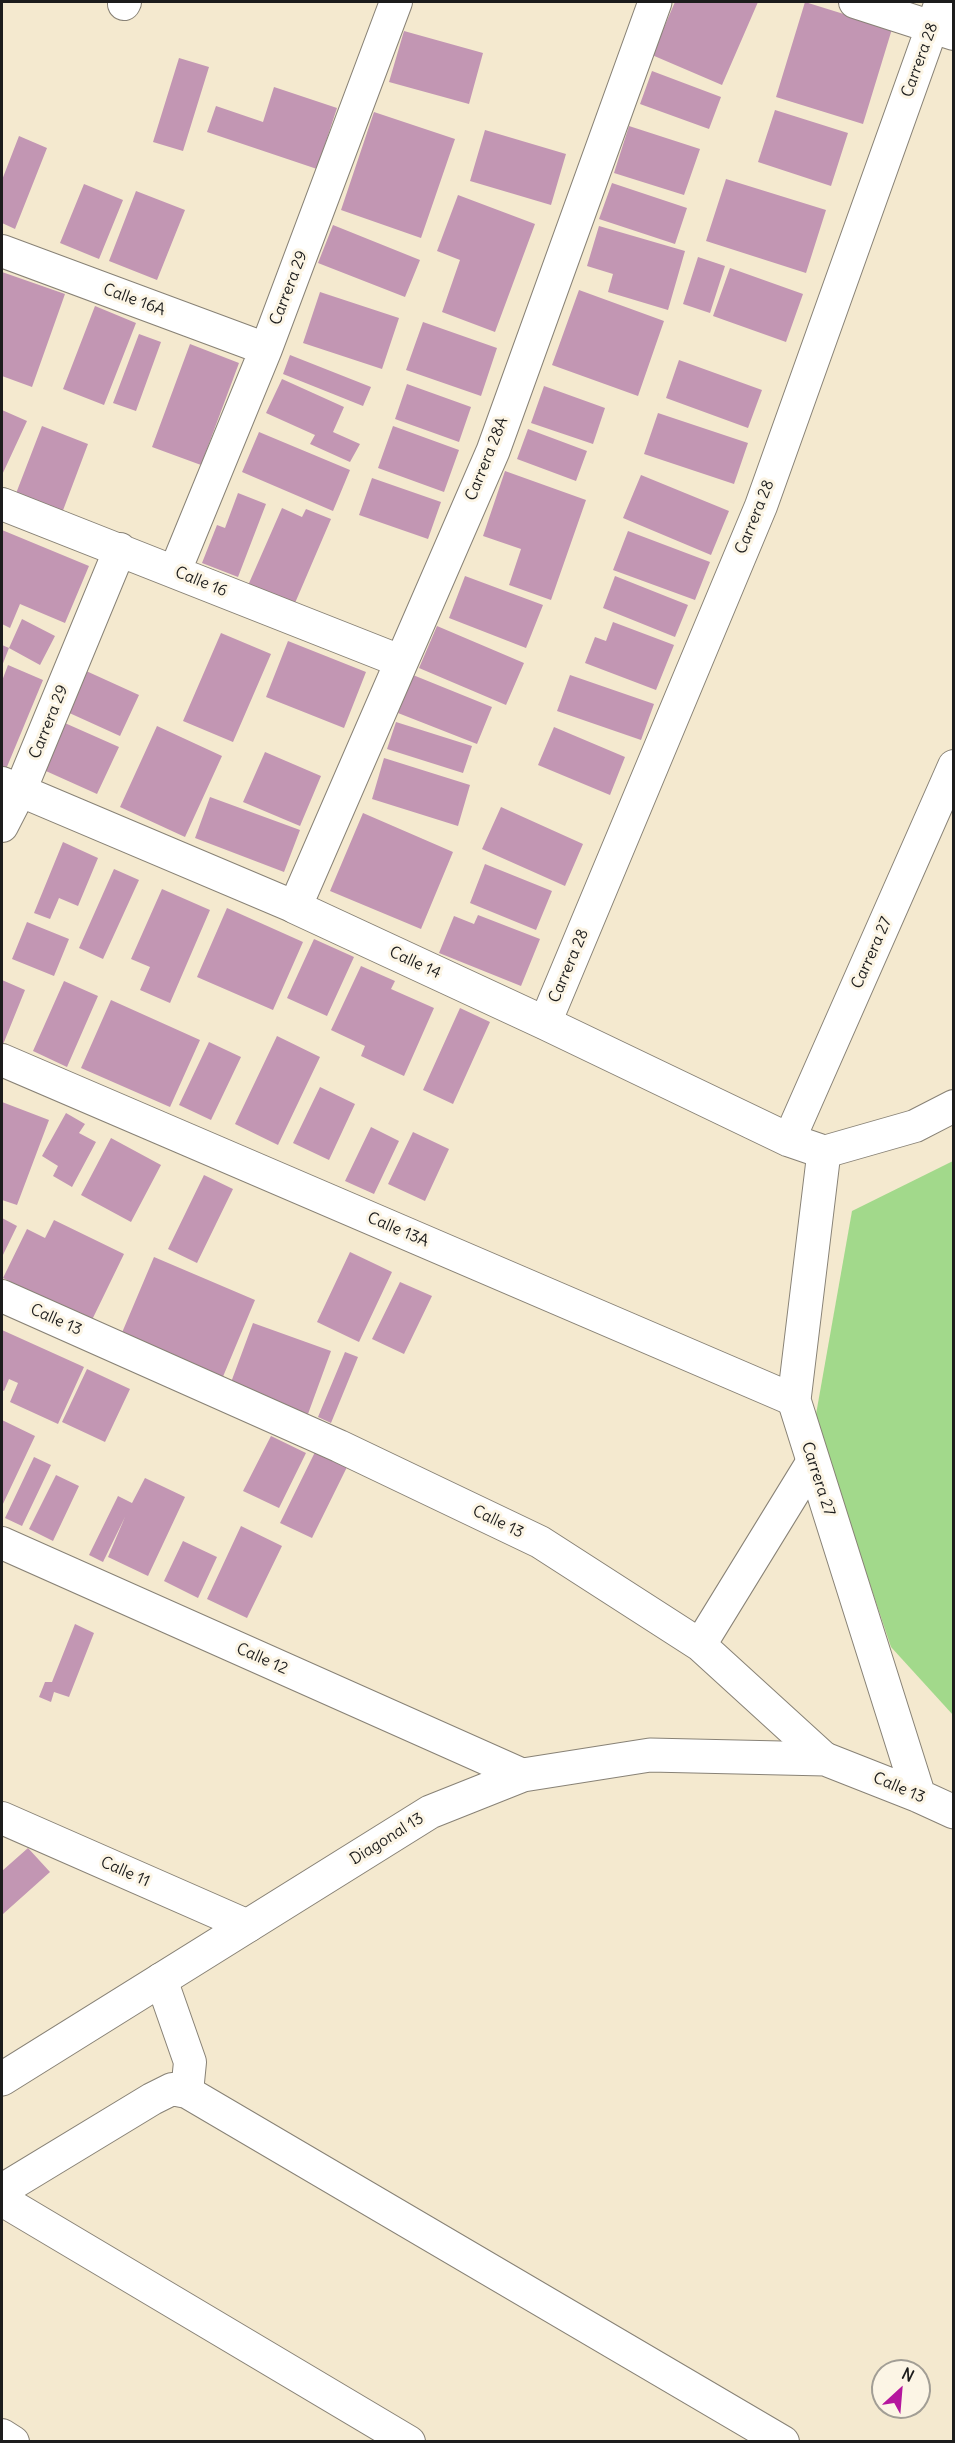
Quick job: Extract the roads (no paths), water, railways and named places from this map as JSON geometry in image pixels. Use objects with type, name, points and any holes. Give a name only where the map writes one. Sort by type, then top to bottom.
[{"type":"street","name":"Carrera 29","points":[[175,571],[266,349],[396,2]]},
{"type":"street","name":"Carrera 28A","points":[[295,908],[400,661],[493,451],[655,2]]},
{"type":"street","points":[[855,2],[942,20]]},
{"type":"street","name":"Carrera 28","points":[[545,1023],[761,506],[942,20]]},
{"type":"street","name":"Calle 16A","points":[[2,251],[266,349]]},
{"type":"street","name":"Calle 16","points":[[2,504],[400,661]]},
{"type":"street","name":"Carrera 29","points":[[2,826],[11,787],[120,549]]},
{"type":"street","name":"Carrera 27","points":[[789,1140],[954,766]]},
{"type":"street","name":"Calle 14","points":[[11,787],[295,908],[545,1023],[789,1140],[824,1152]]},
{"type":"street","name":"Calle 13A","points":[[2,1060],[794,1400]]},
{"type":"street","points":[[824,1152],[915,1126],[954,1106]]},
{"type":"street","name":"Carrera 27","points":[[824,1152],[794,1400],[919,1796]]},
{"type":"street","name":"Calle 13","points":[[2,1296],[339,1446],[540,1542],[700,1645],[825,1759],[954,1812]]},
{"type":"street","points":[[700,1645],[813,1461]]},
{"type":"street","name":"Calle 12","points":[[2,1544],[523,1775]]},
{"type":"street","name":"Diagonal 13","points":[[2,2079],[430,1812],[523,1775],[650,1755],[825,1759]]},
{"type":"street","name":"Calle 11","points":[[2,1818],[248,1926]]},
{"type":"street","points":[[161,1979],[190,2061],[187,2092]]},
{"type":"street","points":[[2,2190],[152,2099],[172,2089],[187,2092],[783,2442]]},
{"type":"street","points":[[2,2200],[409,2442]]},
{"type":"street","points":[[2,2435],[13,2442]]}]
